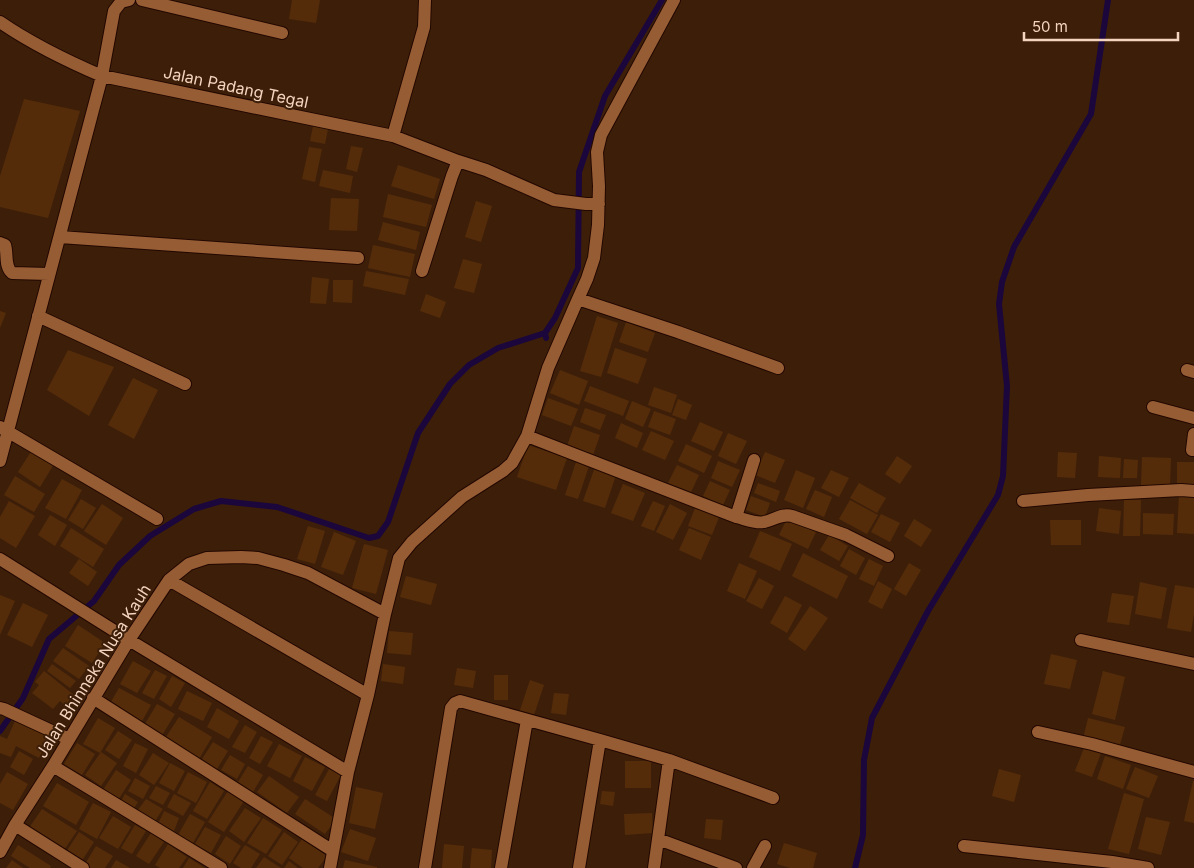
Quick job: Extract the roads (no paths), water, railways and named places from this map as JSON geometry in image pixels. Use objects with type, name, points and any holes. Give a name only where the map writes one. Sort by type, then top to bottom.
[{"type":"street","points":[[0,461],[4,429],[60,238],[102,76],[114,10],[121,2],[129,0]]},
{"type":"street","points":[[142,0],[282,33]]},
{"type":"street","points":[[394,136],[424,27],[425,0]]},
{"type":"street","points":[[330,868],[348,772],[368,695],[399,558],[412,542],[462,497],[508,467],[527,436],[548,368],[587,279],[594,258],[598,225],[597,152],[601,135],[674,0]]},
{"type":"street","name":"Jalan Padang Tegal","points":[[0,22],[22,37],[65,60],[102,76],[394,136],[486,170],[554,200],[597,204]]},
{"type":"street","points":[[422,271],[458,161]]},
{"type":"street","points":[[60,238],[358,258]]},
{"type":"street","points":[[0,243],[7,249],[7,266],[12,273],[49,274]]},
{"type":"street","points":[[578,298],[778,368]]},
{"type":"street","points":[[38,316],[185,384]]},
{"type":"street","points":[[1153,407],[1194,418]]},
{"type":"street","points":[[4,429],[157,519]]},
{"type":"street","points":[[1194,434],[1192,450],[1194,450]]},
{"type":"street","points":[[527,436],[736,517],[762,522],[782,515],[792,516],[846,535],[888,556]]},
{"type":"street","points":[[736,517],[754,460]]},
{"type":"street","points":[[1023,501],[1144,492],[1194,491]]},
{"type":"street","name":"Jalan Bhinneka Nusa Kauh","points":[[0,852],[129,640],[169,580],[189,564],[207,558],[241,556],[258,558],[308,573],[385,614]]},
{"type":"street","points":[[0,559],[129,640],[348,772]]},
{"type":"street","points":[[169,580],[368,695]]},
{"type":"street","points":[[1080,640],[1194,664]]},
{"type":"street","points":[[93,698],[333,851]]},
{"type":"street","points":[[425,868],[450,708],[460,701],[668,760],[773,798]]},
{"type":"street","points":[[2,709],[69,739]]},
{"type":"street","points":[[501,868],[527,720]]},
{"type":"street","points":[[1038,732],[1092,744],[1194,772]]},
{"type":"street","points":[[579,868],[600,740]]},
{"type":"street","points":[[654,868],[668,760]]},
{"type":"street","points":[[53,766],[221,868]]},
{"type":"street","points":[[15,826],[83,868]]},
{"type":"street","points":[[658,840],[736,868]]},
{"type":"street","points":[[753,868],[765,846]]},
{"type":"street","points":[[964,846],[1112,862],[1148,868]]},
{"type":"waterway","points":[[546,338],[545,333],[555,318],[578,268],[579,172],[605,96],[662,0]]},
{"type":"waterway","points":[[855,868],[863,835],[864,760],[872,718],[928,611],[998,495],[1003,476],[1007,386],[999,304],[1002,282],[1014,247],[1091,114],[1108,0]]},
{"type":"waterway","points":[[0,731],[23,698],[49,639],[94,601],[119,565],[150,536],[194,509],[221,501],[277,507],[369,538],[378,536],[388,522],[418,433],[450,384],[469,365],[498,348],[545,333]]}]
